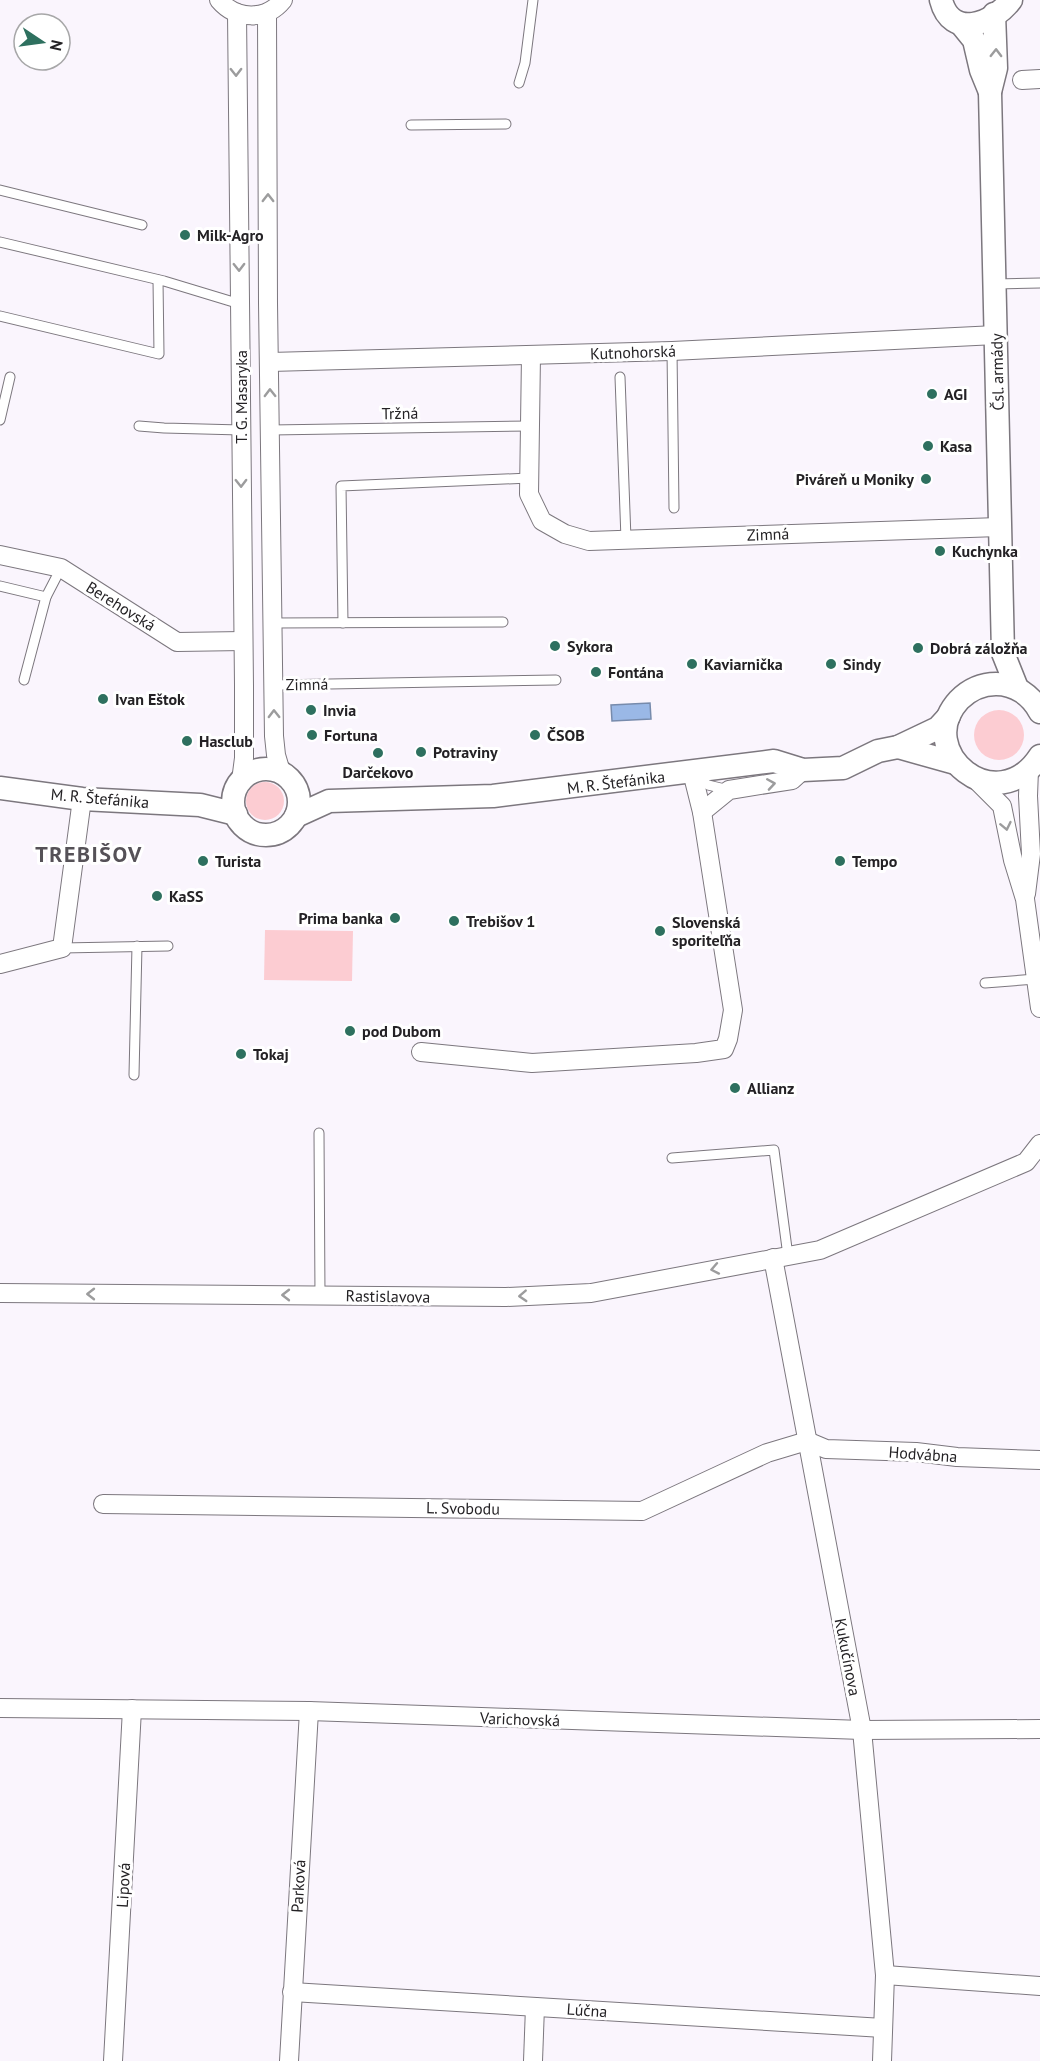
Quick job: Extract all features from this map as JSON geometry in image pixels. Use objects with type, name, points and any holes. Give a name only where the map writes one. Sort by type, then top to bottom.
[{"type":"street","points":[[219,0],[237,13],[257,15],[267,13],[283,0]]},
{"type":"street","name":"Čsl. armády","points":[[939,2],[950,17],[961,24],[974,40],[981,70],[990,92]]},
{"type":"street","points":[[961,24],[980,24],[1003,7]]},
{"type":"street","name":"Čsl. armády","points":[[1003,7],[996,68],[990,92],[1003,653]]},
{"type":"street","name":"T. G. Masaryka","points":[[237,13],[244,758],[237,796]]},
{"type":"street","name":"T. G. Masaryka","points":[[267,13],[268,303],[274,685],[276,755],[288,779]]},
{"type":"street","points":[[240,304],[268,303]]},
{"type":"street","name":"Kutnohorská","points":[[270,362],[672,351],[996,335]]},
{"type":"street","points":[[529,478],[531,355]]},
{"type":"street","points":[[241,430],[271,430]]},
{"type":"street","name":"Zimná","points":[[529,478],[528,494],[542,521],[565,534],[589,541],[999,527]]},
{"type":"street","name":"Berehovská","points":[[0,555],[61,568],[177,642],[243,632],[273,623]]},
{"type":"street","points":[[984,686],[1003,653],[1031,699]]},
{"type":"street","points":[[984,686],[996,684],[1031,699]]},
{"type":"street","name":"M. R. Štefánika","points":[[296,816],[329,801],[493,796],[774,761],[803,770],[843,768],[878,751],[898,747],[939,728],[965,695],[984,686]]},
{"type":"street","points":[[950,716],[946,730],[947,745],[955,762],[1002,806],[1013,860],[1035,930],[1036,979],[1040,1008]]},
{"type":"street","points":[[898,747],[955,762]]},
{"type":"street","points":[[975,779],[994,783],[1007,782],[1014,780],[1035,763]]},
{"type":"street","points":[[1025,899],[1031,854],[1028,796],[1035,763]]},
{"type":"street","points":[[259,769],[270,769],[288,779],[299,798],[296,816],[287,827],[273,834],[265,834],[244,826],[237,796],[249,774],[259,769]]},
{"type":"street","points":[[702,812],[729,790],[792,780],[803,770]]},
{"type":"street","points":[[421,1052],[532,1063],[696,1053],[724,1049],[728,1040],[733,1010],[702,812],[692,772]]},
{"type":"street","name":"M. R. Štefánika","points":[[288,779],[329,801]]},
{"type":"street","name":"M. R. Štefánika","points":[[0,788],[82,798],[200,805],[237,796]]},
{"type":"street","points":[[0,964],[62,948],[82,798]]},
{"type":"street","name":"Rastislavova","points":[[0,1293],[506,1297],[591,1293],[820,1250],[1026,1162],[1040,1144]]},
{"type":"street","name":"Kukučínova","points":[[780,1257],[807,1440],[862,1730],[885,1976],[882,2061]]},
{"type":"street","name":"Hodvábna","points":[[807,1440],[826,1449],[1040,1460]]},
{"type":"street","name":"L. Svobodu","points":[[103,1504],[642,1510],[767,1453],[807,1440]]},
{"type":"street","name":"Varichovská","points":[[0,1708],[309,1712],[862,1730],[1040,1729]]},
{"type":"street","name":"Lipová","points":[[113,2061],[132,1709]]},
{"type":"street","name":"Parková","points":[[289,2061],[309,1712]]},
{"type":"street","points":[[885,1976],[1040,1986]]},
{"type":"street","name":"Lúčna","points":[[292,1992],[883,2028]]},
{"type":"street","points":[[533,2061],[535,2007]]},
{"type":"lane","points":[[519,83],[525,63],[533,0]]},
{"type":"lane","points":[[411,125],[506,124]]},
{"type":"lane","points":[[0,190],[142,225]]},
{"type":"lane","points":[[0,242],[158,280],[240,304]]},
{"type":"lane","points":[[0,316],[159,354],[158,280]]},
{"type":"lane","points":[[995,284],[1040,283]]},
{"type":"lane","points":[[672,351],[674,508]]},
{"type":"lane","points":[[0,420],[10,377]]},
{"type":"lane","points":[[620,377],[626,539]]},
{"type":"lane","points":[[139,426],[241,430]]},
{"type":"lane","name":"Tržná","points":[[271,430],[530,426]]},
{"type":"lane","points":[[343,623],[341,486],[529,478]]},
{"type":"lane","points":[[24,680],[46,597],[61,568]]},
{"type":"lane","points":[[0,586],[46,597]]},
{"type":"lane","points":[[273,623],[503,622]]},
{"type":"lane","name":"Zimná","points":[[274,685],[556,680]]},
{"type":"lane","points":[[692,772],[708,785],[729,790]]},
{"type":"lane","points":[[134,1075],[137,946]]},
{"type":"lane","points":[[62,948],[168,946]]},
{"type":"lane","points":[[985,983],[1036,979]]},
{"type":"lane","points":[[319,1133],[320,1296]]},
{"type":"lane","points":[[672,1158],[774,1150],[780,1257]]},
{"type":"shaded area","points":[[994,710],[1004,710],[1017,717],[1024,730],[1024,740],[1017,753],[1004,760],[994,760],[985,756],[978,749],[974,740],[974,730],[978,721],[985,714]]},
{"type":"shaded area","points":[[265,782],[278,788],[284,801],[278,814],[265,820],[252,814],[246,801],[252,788]]},
{"type":"shaded area","points":[[265,930],[353,931],[352,981],[264,980]]},
{"type":"water","points":[[650,703],[651,719],[612,721],[611,705]]},
{"type":"place","name":"Milk-Agro","points":[[185,235]]},
{"type":"place","name":"AGI","points":[[932,394]]},
{"type":"place","name":"Kasa","points":[[928,446]]},
{"type":"place","name":"Piváreň u Moniky","points":[[926,479]]},
{"type":"place","name":"Kuchynka","points":[[940,551]]},
{"type":"place","name":"Sykora","points":[[555,646]]},
{"type":"place","name":"Dobrá záložňa","points":[[918,648]]},
{"type":"place","name":"Kaviarnička","points":[[692,664]]},
{"type":"place","name":"Sindy","points":[[831,664]]},
{"type":"place","name":"Fontána","points":[[596,672]]},
{"type":"place","name":"Ivan Eštok","points":[[103,699]]},
{"type":"place","name":"Invia","points":[[311,710]]},
{"type":"place","name":"Fortuna","points":[[312,735]]},
{"type":"place","name":"ČSOB","points":[[535,735]]},
{"type":"place","name":"Hasclub","points":[[187,741]]},
{"type":"place","name":"Potraviny","points":[[421,752]]},
{"type":"place","name":"Darčekovo","points":[[378,753]]},
{"type":"place","name":"Turista","points":[[203,861]]},
{"type":"place","name":"Tempo","points":[[840,861]]},
{"type":"place","name":"KaSS","points":[[157,896]]},
{"type":"place","name":"Prima banka","points":[[395,918]]},
{"type":"place","name":"Trebišov 1","points":[[454,921]]},
{"type":"place","name":"Slovenská sporiteľňa","points":[[660,931]]},
{"type":"place","name":"pod Dubom","points":[[350,1031]]},
{"type":"place","name":"Tokaj","points":[[241,1054]]},
{"type":"place","name":"Allianz","points":[[735,1088]]},
{"type":"district","name":"TREBIŠOV","points":[[89,854]]}]
